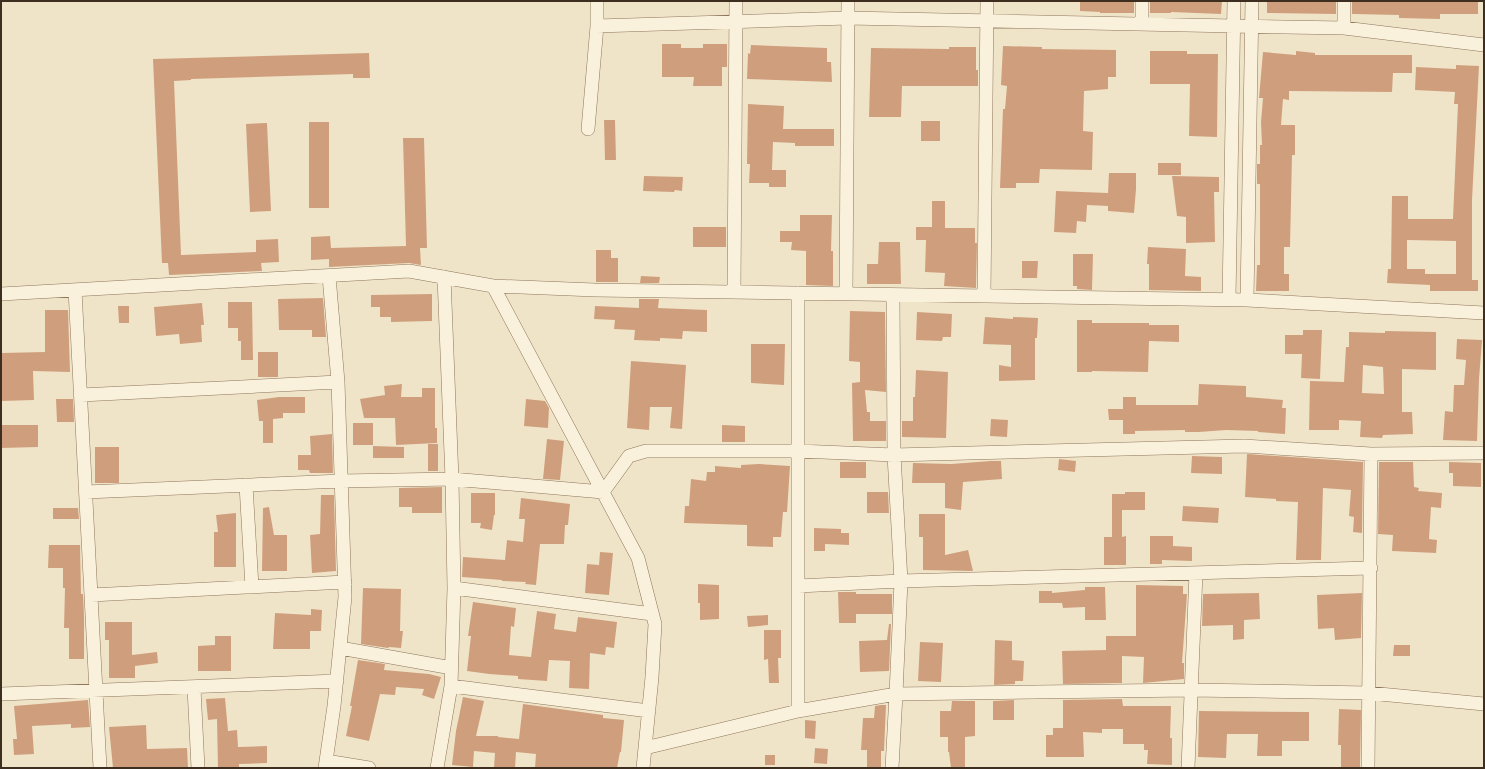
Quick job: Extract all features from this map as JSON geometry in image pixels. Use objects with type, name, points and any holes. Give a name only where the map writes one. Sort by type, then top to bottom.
[{"type":"street","points":[[588,129],[597,1]]},
{"type":"street","points":[[734,292],[736,1]]},
{"type":"street","points":[[846,294],[848,1]]},
{"type":"street","points":[[984,296],[987,1]]},
{"type":"street","points":[[1142,1],[1142,24]]},
{"type":"street","points":[[1229,300],[1234,1]]},
{"type":"street","points":[[1247,300],[1252,1]]},
{"type":"street","points":[[1344,1],[1344,28]]},
{"type":"street","points":[[596,26],[848,18],[1252,26],[1344,28],[1484,45]]},
{"type":"street","points":[[1,294],[409,271],[493,286],[596,290],[1247,300],[1484,313]]},
{"type":"street","points":[[329,276],[338,382],[345,597],[337,681],[325,764],[369,768]]},
{"type":"street","points":[[437,768],[451,686],[454,588],[452,479],[444,277]]},
{"type":"street","points":[[493,286],[638,558],[655,624],[649,711],[642,768]]},
{"type":"street","points":[[75,290],[100,768]]},
{"type":"street","points":[[798,293],[798,711]]},
{"type":"street","points":[[892,768],[901,581],[894,455],[893,295]]},
{"type":"street","points":[[81,395],[338,382]]},
{"type":"street","points":[[603,492],[629,456],[646,451],[798,451],[894,455],[1244,446],[1371,454],[1484,453]]},
{"type":"street","points":[[1368,768],[1371,454]]},
{"type":"street","points":[[86,492],[341,481],[452,479],[603,492]]},
{"type":"street","points":[[246,485],[252,587]]},
{"type":"street","points":[[798,586],[901,581],[1371,568]]},
{"type":"street","points":[[1188,768],[1196,573]]},
{"type":"street","points":[[91,595],[345,582]]},
{"type":"street","points":[[454,588],[652,614]]},
{"type":"street","points":[[340,648],[452,668]]},
{"type":"street","points":[[1,694],[194,688],[337,681]]},
{"type":"street","points":[[451,686],[649,711]]},
{"type":"street","points":[[194,688],[198,768]]},
{"type":"street","points":[[645,748],[798,711],[896,694],[1191,690],[1369,693],[1484,704]]},
{"type":"building","points":[[1080,1],[1134,1],[1134,13],[1100,13],[1080,11]]},
{"type":"building","points":[[1150,1],[1222,1],[1221,14],[1171,12],[1150,13]]},
{"type":"building","points":[[1267,1],[1336,1],[1336,14],[1267,13]]},
{"type":"building","points":[[1352,1],[1478,1],[1478,14],[1440,14],[1440,19],[1399,18],[1399,15],[1352,14]]},
{"type":"building","points":[[662,44],[681,44],[681,48],[703,48],[703,44],[727,44],[727,67],[722,67],[722,86],[693,86],[694,77],[662,77]]},
{"type":"building","points":[[751,45],[827,48],[827,62],[831,62],[832,82],[747,79],[748,53],[750,54]]},
{"type":"building","points":[[1003,46],[1042,47],[1042,49],[1116,50],[1116,77],[1108,77],[1108,89],[1084,91],[1083,131],[1093,132],[1092,170],[1040,169],[1039,183],[1016,183],[1016,188],[1000,188],[1003,109],[1005,109],[1007,86],[1001,85]]},
{"type":"building","points":[[949,47],[976,47],[978,86],[902,86],[901,117],[869,117],[871,48],[949,49]]},
{"type":"building","points":[[1150,51],[1187,51],[1187,54],[1218,54],[1217,137],[1189,136],[1190,84],[1150,84]]},
{"type":"building","points":[[1296,51],[1315,53],[1315,55],[1412,55],[1412,73],[1393,73],[1392,92],[1289,91],[1289,100],[1283,99],[1281,125],[1295,125],[1295,155],[1292,155],[1290,247],[1284,247],[1284,274],[1289,274],[1289,291],[1256,291],[1257,265],[1260,265],[1260,184],[1257,184],[1257,164],[1260,164],[1260,145],[1262,145],[1261,122],[1263,98],[1259,98],[1263,52],[1296,55]]},
{"type":"building","points":[[369,53],[370,78],[353,78],[353,74],[191,79],[174,81],[181,255],[256,252],[256,240],[278,239],[279,262],[261,263],[262,271],[169,275],[168,263],[162,263],[153,59]]},
{"type":"building","points":[[1456,65],[1479,66],[1472,200],[1472,280],[1478,280],[1478,291],[1430,291],[1430,285],[1387,283],[1388,269],[1391,269],[1392,196],[1408,196],[1408,219],[1453,219],[1458,104],[1454,104],[1455,92],[1415,90],[1416,67],[1456,69]],"holes":[[[1407,240],[1456,241],[1456,274],[1425,274],[1425,269],[1407,269]]]},
{"type":"building","points":[[748,104],[784,106],[783,129],[834,129],[834,146],[795,146],[795,143],[773,142],[772,170],[786,170],[786,187],[769,187],[769,183],[749,183],[750,164],[747,164]]},
{"type":"building","points":[[604,120],[615,120],[616,160],[605,160]]},
{"type":"building","points":[[921,121],[940,121],[940,141],[921,141]]},
{"type":"building","points":[[309,122],[329,122],[329,208],[309,208]]},
{"type":"building","points":[[267,123],[271,211],[250,212],[246,124]]},
{"type":"building","points":[[403,138],[424,138],[427,248],[420,248],[421,265],[409,263],[329,267],[329,259],[311,260],[311,237],[330,236],[331,248],[406,246]]},
{"type":"building","points":[[1158,163],[1181,163],[1181,175],[1158,175]]},
{"type":"building","points":[[1109,173],[1136,173],[1134,213],[1108,211],[1108,206],[1087,205],[1086,222],[1077,221],[1076,233],[1054,232],[1056,191],[1108,193]]},
{"type":"building","points":[[644,176],[683,177],[682,191],[643,191]]},
{"type":"building","points":[[1172,176],[1219,177],[1219,192],[1214,192],[1215,242],[1186,243],[1186,217],[1177,216]]},
{"type":"building","points":[[932,201],[945,201],[945,228],[975,228],[975,243],[977,243],[976,288],[944,286],[945,273],[925,272],[926,240],[916,240],[916,227],[932,227]]},
{"type":"building","points":[[800,215],[832,215],[831,251],[833,251],[833,286],[806,285],[806,251],[791,250],[792,242],[780,242],[780,231],[800,231]]},
{"type":"building","points":[[693,227],[726,227],[726,247],[693,247]]},
{"type":"building","points":[[879,242],[900,242],[901,284],[867,284],[867,264],[878,264]]},
{"type":"building","points":[[1148,247],[1186,249],[1185,276],[1201,277],[1201,291],[1149,290],[1149,264],[1147,264]]},
{"type":"building","points":[[596,250],[611,250],[611,258],[618,258],[618,282],[596,282]]},
{"type":"building","points":[[1073,254],[1093,254],[1092,290],[1077,289],[1077,286],[1073,286]]},
{"type":"building","points":[[1022,261],[1038,261],[1037,278],[1022,278]]},
{"type":"building","points":[[641,276],[660,277],[659,283],[640,283]]},
{"type":"building","points":[[432,294],[432,321],[391,322],[391,317],[380,317],[380,307],[371,307],[371,295]]},
{"type":"building","points":[[323,298],[326,337],[312,337],[312,330],[279,330],[278,299]]},
{"type":"building","points":[[639,299],[659,299],[658,308],[707,310],[707,332],[683,331],[682,339],[660,338],[660,341],[634,340],[635,330],[614,329],[615,320],[594,319],[595,306],[639,308]]},
{"type":"building","points":[[228,302],[252,302],[253,360],[241,360],[241,341],[238,341],[238,328],[228,328]]},
{"type":"building","points":[[202,303],[204,325],[201,325],[202,342],[180,344],[179,334],[156,336],[154,307]]},
{"type":"building","points":[[118,306],[129,306],[129,323],[119,323]]},
{"type":"building","points":[[45,310],[68,310],[70,372],[33,371],[34,400],[1,401],[1,353],[45,352]]},
{"type":"building","points":[[850,311],[885,312],[886,392],[865,390],[867,412],[870,412],[870,421],[886,421],[886,441],[853,441],[852,383],[860,382],[860,362],[849,361]]},
{"type":"building","points":[[917,312],[952,314],[951,337],[943,337],[942,341],[916,340]]},
{"type":"building","points":[[985,317],[1013,319],[1013,317],[1038,318],[1037,338],[1035,338],[1035,380],[999,381],[999,365],[1011,367],[1011,345],[983,344]]},
{"type":"building","points":[[1077,320],[1092,320],[1092,323],[1149,323],[1149,325],[1179,325],[1179,342],[1149,341],[1148,372],[1077,372]]},
{"type":"building","points":[[1303,330],[1322,330],[1320,379],[1301,378],[1302,354],[1285,354],[1285,335],[1303,335]]},
{"type":"building","points":[[1385,331],[1436,332],[1436,370],[1402,369],[1402,412],[1412,412],[1413,434],[1383,435],[1382,438],[1360,437],[1361,421],[1339,420],[1339,430],[1309,430],[1310,381],[1344,382],[1346,347],[1349,347],[1349,332],[1385,333]],"holes":[[[1363,365],[1383,367],[1384,394],[1362,393]]]},
{"type":"building","points":[[1457,339],[1482,340],[1477,441],[1443,440],[1445,411],[1453,412],[1454,385],[1464,385],[1466,360],[1456,359]]},
{"type":"building","points":[[751,344],[785,344],[784,385],[751,383]]},
{"type":"building","points":[[258,352],[278,352],[278,377],[258,377]]},
{"type":"building","points":[[631,361],[686,365],[682,429],[670,428],[672,407],[650,407],[649,430],[627,428]]},
{"type":"building","points":[[916,370],[948,372],[946,438],[902,437],[902,421],[913,421],[913,397],[915,397]]},
{"type":"building","points":[[402,384],[401,397],[422,397],[422,388],[435,388],[435,428],[437,428],[437,443],[396,445],[395,418],[364,418],[360,399],[385,395],[384,386]]},
{"type":"building","points":[[1199,384],[1246,386],[1246,397],[1283,400],[1282,408],[1286,408],[1285,434],[1226,430],[1185,432],[1185,430],[1135,431],[1135,434],[1123,434],[1123,420],[1109,420],[1108,409],[1123,409],[1123,397],[1136,397],[1136,405],[1198,405]]},
{"type":"building","points":[[279,397],[305,397],[305,413],[283,413],[283,418],[273,419],[273,443],[263,443],[263,421],[259,421],[257,400]]},
{"type":"building","points":[[56,399],[73,399],[74,422],[57,422]]},
{"type":"building","points":[[526,399],[545,401],[549,408],[548,428],[524,426]]},
{"type":"building","points":[[991,419],[1008,420],[1007,437],[990,436]]},
{"type":"building","points":[[353,423],[373,423],[373,445],[353,445]]},
{"type":"building","points":[[1,425],[38,425],[38,447],[1,448]]},
{"type":"building","points":[[722,425],[745,426],[745,442],[722,442]]},
{"type":"building","points":[[332,434],[333,473],[310,473],[309,470],[298,470],[298,455],[311,455],[310,436]]},
{"type":"building","points":[[547,439],[564,441],[560,480],[543,479]]},
{"type":"building","points":[[428,444],[438,444],[438,471],[428,471]]},
{"type":"building","points":[[373,446],[404,447],[404,458],[373,458]]},
{"type":"building","points":[[95,447],[119,447],[119,483],[95,483]]},
{"type":"building","points":[[1247,454],[1363,462],[1362,533],[1353,532],[1354,517],[1349,516],[1351,490],[1323,488],[1321,560],[1296,560],[1298,502],[1245,497]]},
{"type":"building","points":[[1192,456],[1222,457],[1222,474],[1191,473]]},
{"type":"building","points":[[1059,459],[1076,461],[1075,472],[1058,470]]},
{"type":"building","points":[[1001,461],[1002,479],[963,482],[961,510],[945,508],[945,483],[912,483],[913,463],[951,464]]},
{"type":"building","points":[[840,462],[866,462],[866,478],[840,478]]},
{"type":"building","points":[[1379,462],[1413,462],[1414,487],[1419,488],[1418,491],[1442,493],[1441,508],[1431,507],[1429,539],[1437,540],[1436,553],[1392,551],[1393,535],[1378,534]]},
{"type":"building","points":[[1449,462],[1481,463],[1481,487],[1453,486],[1453,473],[1449,473]]},
{"type":"building","points":[[759,464],[790,466],[787,512],[783,512],[781,537],[773,537],[773,547],[747,546],[747,525],[684,523],[685,506],[689,506],[691,479],[706,481],[707,472],[715,472],[715,466],[741,468],[741,465]]},
{"type":"building","points":[[442,487],[442,513],[412,513],[412,507],[399,507],[399,488]]},
{"type":"building","points":[[867,492],[888,492],[889,513],[867,513]]},
{"type":"building","points":[[1125,492],[1145,492],[1145,510],[1122,510],[1122,537],[1126,536],[1126,565],[1104,565],[1104,537],[1112,537],[1112,494],[1125,494]]},
{"type":"building","points":[[471,493],[495,493],[495,515],[492,530],[480,528],[481,523],[471,523]]},
{"type":"building","points":[[321,495],[334,495],[336,571],[312,573],[310,535],[320,534]]},
{"type":"building","points":[[521,498],[570,504],[568,525],[565,525],[564,544],[540,544],[536,585],[525,584],[526,582],[462,577],[463,557],[505,560],[507,540],[523,542],[525,519],[519,519]]},
{"type":"building","points":[[1183,506],[1219,508],[1218,523],[1182,521]]},
{"type":"building","points":[[269,507],[274,535],[287,535],[287,571],[262,571],[263,508]]},
{"type":"building","points":[[53,508],[78,508],[79,519],[53,519]]},
{"type":"building","points":[[236,513],[236,567],[214,567],[214,532],[218,532],[216,515]]},
{"type":"building","points":[[919,514],[945,514],[945,555],[968,550],[973,571],[923,570],[923,537],[919,537]]},
{"type":"building","points":[[814,528],[841,529],[841,533],[849,533],[849,545],[825,544],[825,551],[814,551]]},
{"type":"building","points":[[1150,536],[1173,536],[1173,546],[1192,547],[1192,561],[1162,560],[1162,564],[1150,564]]},
{"type":"building","points":[[49,545],[80,545],[81,594],[83,594],[84,616],[84,659],[69,659],[69,628],[64,628],[65,588],[63,588],[63,568],[48,568]]},
{"type":"building","points":[[600,552],[613,553],[609,595],[585,593],[587,564],[599,565]]},
{"type":"building","points":[[698,584],[719,585],[719,619],[700,620]]},
{"type":"building","points":[[1136,585],[1183,586],[1183,594],[1187,594],[1182,663],[1184,663],[1184,679],[1143,683],[1144,657],[1122,656],[1122,683],[1063,684],[1062,651],[1106,650],[1106,636],[1136,636]]},
{"type":"building","points":[[1085,587],[1105,587],[1106,620],[1085,620],[1085,607],[1063,608],[1062,603],[1039,603],[1039,591],[1052,591],[1052,593],[1085,590]]},
{"type":"building","points":[[363,588],[401,589],[400,631],[403,631],[401,648],[388,648],[361,644]]},
{"type":"building","points":[[838,592],[856,592],[856,594],[892,594],[892,614],[856,614],[856,623],[839,623]]},
{"type":"building","points":[[1259,593],[1260,619],[1244,620],[1244,639],[1233,640],[1233,625],[1202,626],[1203,594]]},
{"type":"building","points":[[1362,593],[1361,638],[1335,640],[1334,628],[1318,629],[1317,595]]},
{"type":"building","points":[[473,602],[516,608],[514,627],[511,626],[509,655],[531,657],[537,611],[556,614],[554,629],[576,632],[578,617],[617,622],[614,648],[606,647],[605,655],[590,653],[589,689],[569,688],[570,661],[549,660],[547,681],[518,679],[518,676],[467,671],[471,636],[468,636]]},
{"type":"building","points":[[311,609],[322,610],[321,631],[310,631],[310,649],[273,649],[275,613],[311,615]]},
{"type":"building","points":[[768,615],[768,625],[748,627],[747,616]]},
{"type":"building","points":[[105,622],[132,622],[132,655],[157,652],[158,663],[135,666],[135,678],[109,678],[109,640],[105,640]]},
{"type":"building","points":[[889,624],[891,624],[889,671],[860,672],[859,641],[887,640]]},
{"type":"building","points":[[764,630],[781,630],[781,658],[778,658],[779,683],[769,683],[768,659],[764,660]]},
{"type":"building","points":[[215,636],[231,636],[231,671],[198,671],[198,646],[215,645]]},
{"type":"building","points":[[995,640],[1012,641],[1012,660],[1024,661],[1023,681],[1015,681],[1015,684],[994,685]]},
{"type":"building","points":[[920,642],[943,643],[941,682],[918,681]]},
{"type":"building","points":[[1394,645],[1410,645],[1410,656],[1393,656]]},
{"type":"building","points":[[358,660],[385,664],[384,670],[429,674],[441,677],[434,699],[422,695],[424,689],[396,687],[395,695],[380,694],[369,741],[346,736],[352,706],[350,706]]},
{"type":"building","points":[[463,697],[484,701],[476,736],[498,736],[519,739],[523,704],[603,715],[603,718],[624,720],[621,752],[617,768],[535,768],[536,754],[516,752],[515,768],[494,768],[495,753],[474,751],[473,767],[452,765],[456,731]]},
{"type":"building","points":[[225,698],[228,731],[237,730],[238,747],[267,746],[267,763],[239,764],[239,768],[218,768],[217,719],[208,720],[206,699]]},
{"type":"building","points":[[1122,699],[1123,706],[1171,706],[1170,738],[1172,738],[1172,765],[1147,764],[1148,750],[1144,750],[1144,744],[1123,744],[1123,729],[1102,729],[1102,733],[1083,732],[1084,757],[1046,757],[1046,735],[1053,735],[1053,728],[1063,728],[1063,700]]},
{"type":"building","points":[[88,700],[90,727],[71,728],[71,724],[32,726],[34,754],[14,755],[13,739],[17,739],[14,706]]},
{"type":"building","points":[[1014,700],[1014,720],[993,720],[993,701]]},
{"type":"building","points":[[952,701],[975,701],[975,736],[965,737],[965,768],[951,768],[948,752],[948,737],[940,737],[940,711],[951,711]]},
{"type":"building","points":[[886,705],[884,751],[881,751],[881,768],[867,768],[867,750],[861,750],[863,718],[874,718],[875,706]]},
{"type":"building","points":[[1339,709],[1361,710],[1360,768],[1341,768],[1341,745],[1338,745]]},
{"type":"building","points":[[1199,711],[1309,712],[1309,741],[1282,741],[1282,756],[1257,756],[1258,734],[1227,734],[1226,758],[1198,757]]},
{"type":"building","points":[[805,720],[816,721],[815,739],[805,738]]},
{"type":"building","points":[[146,725],[147,749],[187,748],[188,768],[113,768],[109,727]]},
{"type":"building","points":[[815,748],[828,749],[827,764],[814,763]]},
{"type":"building","points":[[765,755],[775,755],[775,765],[765,765]]}]
